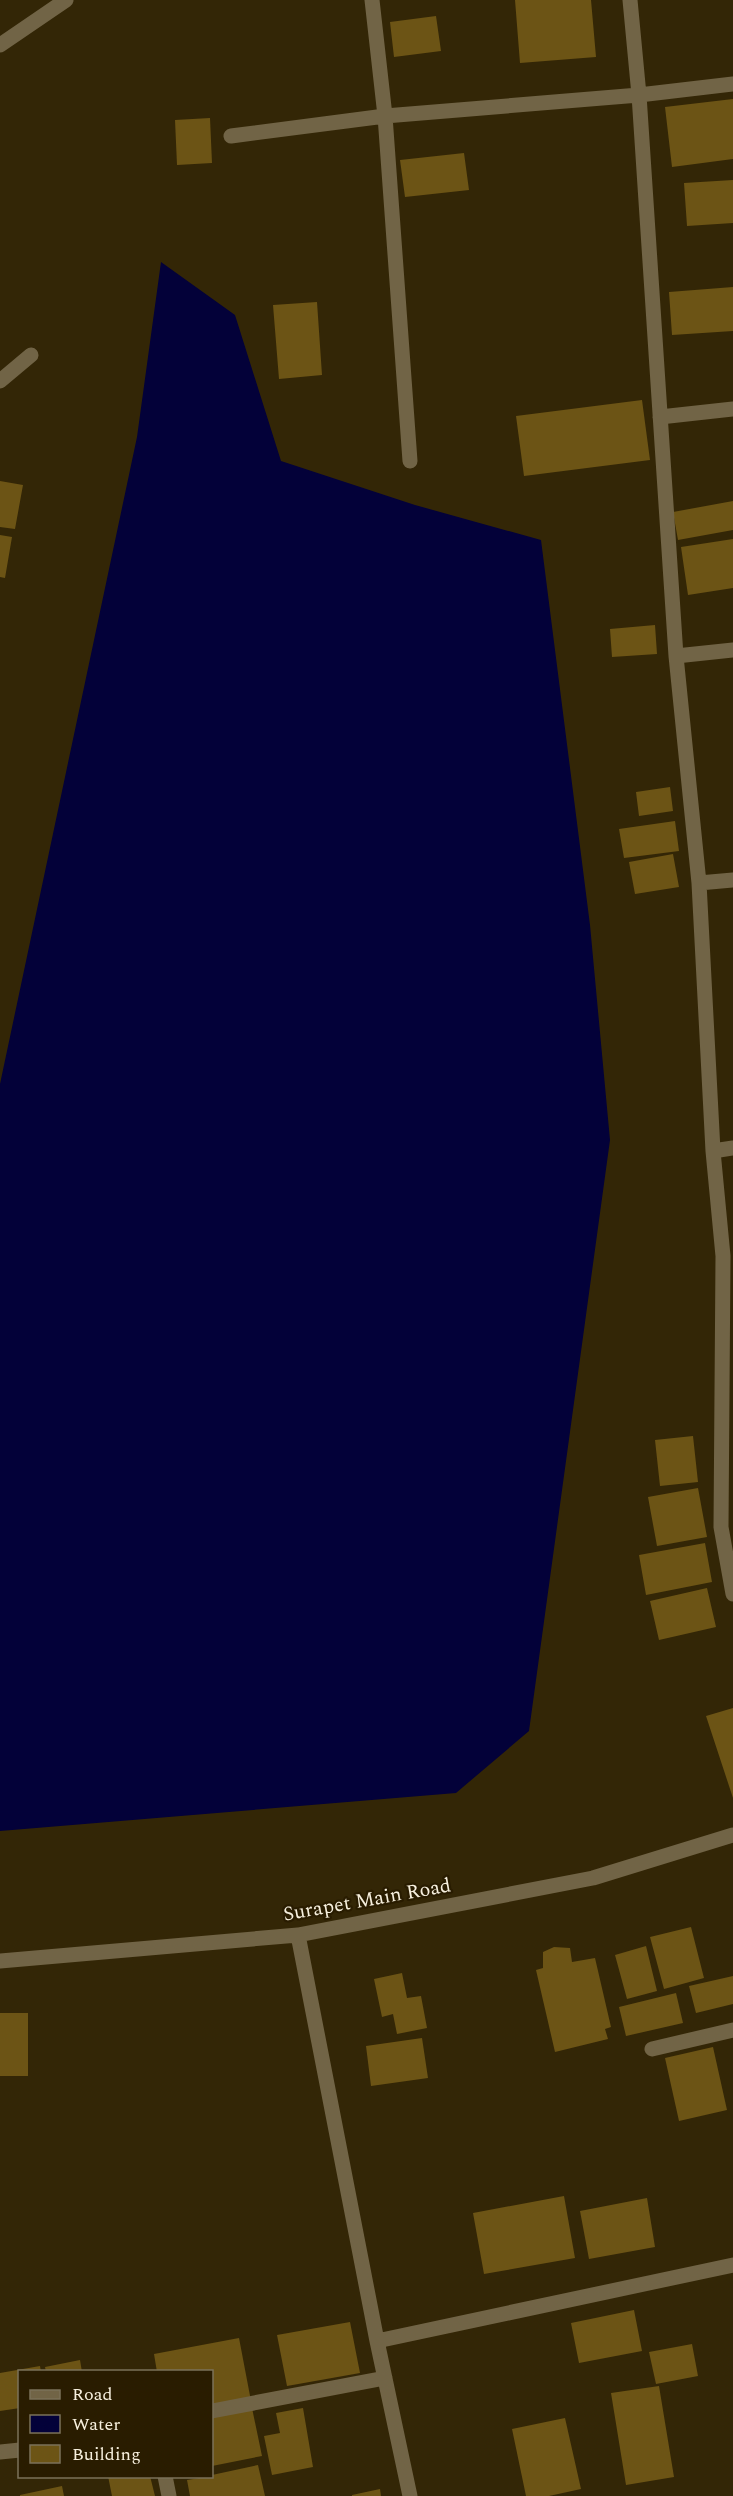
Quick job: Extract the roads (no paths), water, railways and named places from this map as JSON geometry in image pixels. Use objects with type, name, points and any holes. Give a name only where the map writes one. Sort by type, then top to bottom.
[{"type":"street","points":[[0,45],[66,0]]},
{"type":"street","points":[[372,0],[385,116],[410,460]]},
{"type":"street","points":[[630,0],[639,95],[675,656],[699,883],[713,1151],[723,1256],[721,1527],[733,1594]]},
{"type":"street","points":[[231,136],[385,116],[639,95],[733,84]]},
{"type":"street","points":[[0,381],[31,355]]},
{"type":"street","points":[[660,417],[733,409]]},
{"type":"street","points":[[675,656],[733,650]]},
{"type":"street","points":[[699,883],[733,880]]},
{"type":"street","points":[[713,1151],[733,1148]]},
{"type":"street","name":"Surapet Main Road","points":[[0,1961],[298,1935],[593,1878],[733,1835]]},
{"type":"street","points":[[298,1935],[377,2341],[410,2496]]},
{"type":"street","points":[[652,2049],[733,2030]]},
{"type":"street","points":[[377,2341],[733,2265]]},
{"type":"street","points":[[213,2411],[385,2378]]},
{"type":"street","points":[[0,2452],[18,2450]]},
{"type":"street","points":[[165,2478],[168,2496]]},
{"type":"water","points":[[161,262],[235,315],[281,461],[415,505],[541,540],[590,925],[610,1140],[529,1731],[456,1793],[0,1831],[0,1084],[137,437]]}]
